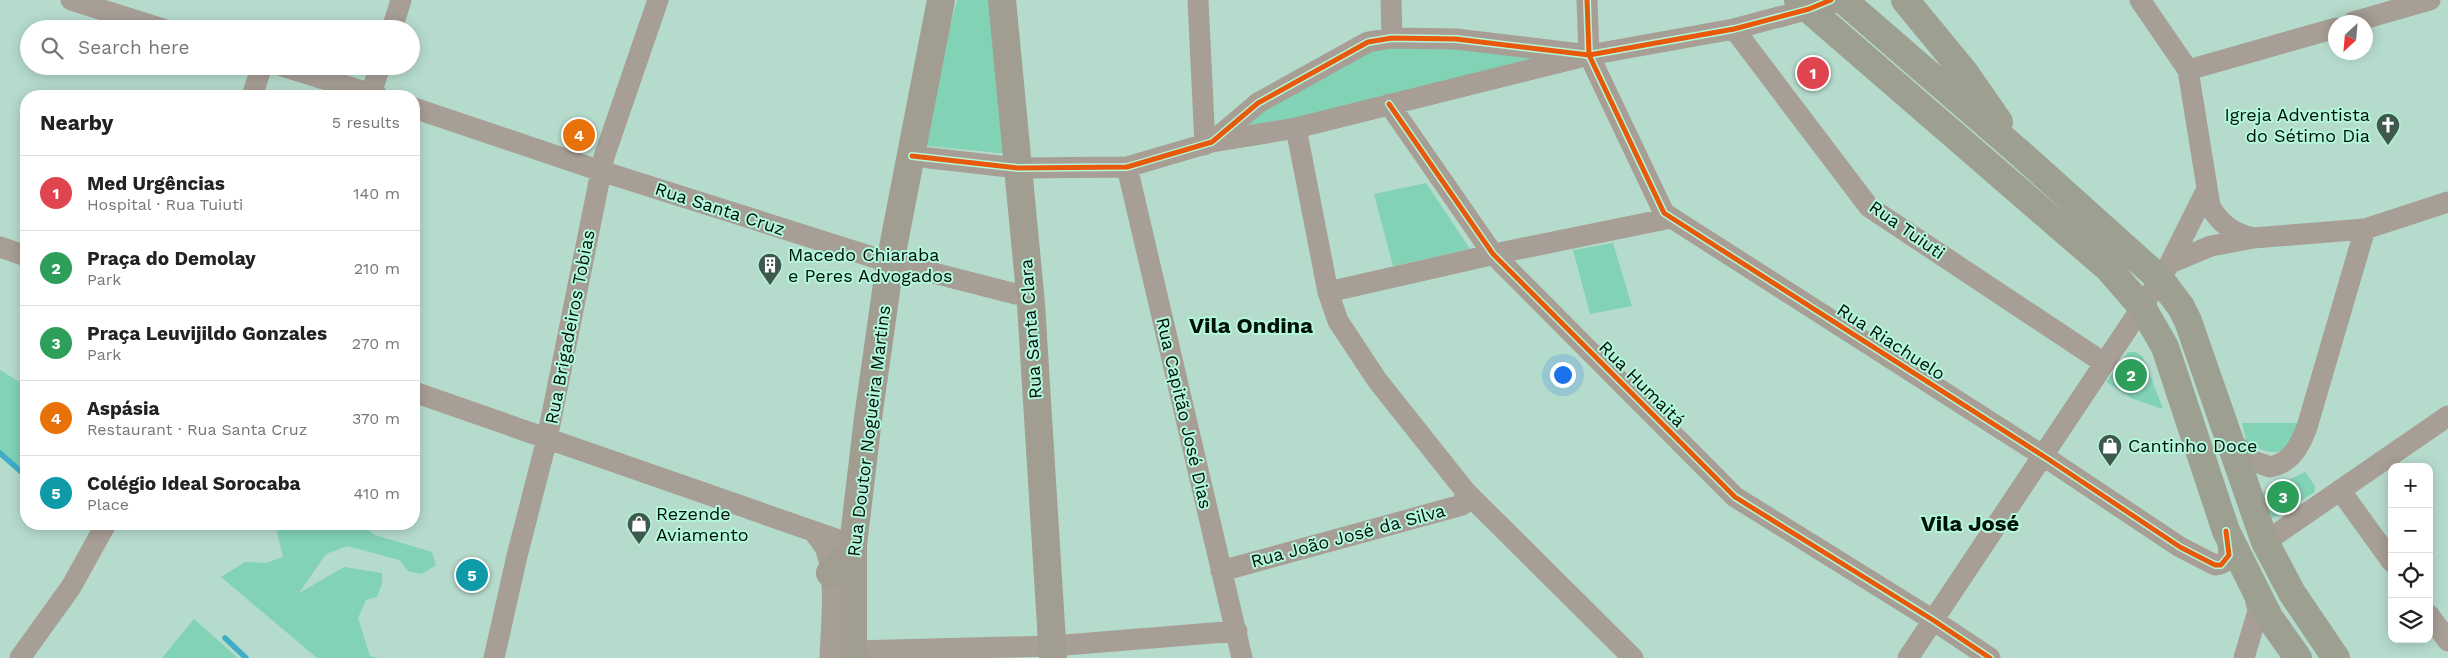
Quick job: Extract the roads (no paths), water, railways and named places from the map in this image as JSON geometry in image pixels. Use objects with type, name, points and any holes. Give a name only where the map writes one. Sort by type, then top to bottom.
[{"type":"main road","name":"Rua Doutor Nogueira Martins","points":[[845,656],[846,561],[890,263],[941,0]]},
{"type":"main road","name":"Rua Santa Clara","points":[[1002,0],[1029,292],[1053,652]]},
{"type":"main road","points":[[1843,0],[2021,154],[2165,271],[2188,320],[2265,542],[2292,593],[2336,658]]},
{"type":"main road","points":[[1906,0],[1966,73],[2021,154]]},
{"type":"main road","points":[[1813,3],[2109,269],[2142,307],[2162,343],[2226,532],[2269,617],[2298,658]]},
{"type":"street","points":[[71,0],[134,20]]},
{"type":"street","points":[[395,20],[401,0]]},
{"type":"street","name":"Rua Brigadeiros Tobias","points":[[496,658],[517,556],[547,438],[604,157],[658,0]]},
{"type":"street","points":[[1198,0],[1208,143]]},
{"type":"street","points":[[1391,0],[1392,38]]},
{"type":"street","points":[[1587,0],[1589,55]]},
{"type":"street","points":[[2140,0],[2188,70],[2206,191],[2210,206],[2222,223],[2241,235],[2253,238]]},
{"type":"street","points":[[2373,16],[2430,0]]},
{"type":"street","points":[[913,152],[916,150],[1009,161],[1018,164],[1127,167],[1208,143],[1239,129],[1296,128],[1589,55],[1734,29],[1813,3]]},
{"type":"street","name":"Rua Tuiuti","points":[[1734,29],[1869,207],[2104,363]]},
{"type":"street","points":[[2188,70],[2328,30]]},
{"type":"street","points":[[1239,129],[1258,103],[1368,42],[1392,38],[1456,39],[1589,55]]},
{"type":"street","name":"Rua Riachuelo","points":[[1589,55],[1662,210],[1671,218],[2044,456],[2180,547],[2215,566],[2224,564],[2228,558],[2229,546],[2226,532]]},
{"type":"street","points":[[254,90],[259,75]]},
{"type":"street","points":[[311,75],[359,90]]},
{"type":"street","points":[[376,90],[378,75]]},
{"type":"street","name":"Rua Humaitá","points":[[1389,104],[1494,254],[1735,497],[1933,620],[1990,658]]},
{"type":"street","name":"Rua Santa Cruz","points":[[420,110],[601,171],[890,263],[1016,294],[1026,295],[1029,292]]},
{"type":"street","points":[[1296,128],[1328,292],[1338,321],[1376,380],[1466,492],[1633,658]]},
{"type":"street","name":"Rua Capitão José Dias","points":[[1127,167],[1220,571],[1237,631],[1242,658]]},
{"type":"street","points":[[1908,658],[2044,456],[2165,271],[2206,191]]},
{"type":"street","points":[[2165,271],[2211,246],[2253,238],[2365,229],[2448,202]]},
{"type":"street","points":[[1328,292],[1494,254],[1671,218]]},
{"type":"street","points":[[2229,439],[2253,461],[2270,467],[2285,461],[2297,450],[2306,427],[2365,229]]},
{"type":"street","points":[[0,247],[20,254]]},
{"type":"street","points":[[2121,338],[2133,332],[2144,333],[2153,336],[2162,343]]},
{"type":"street","points":[[420,394],[813,531],[846,561]]},
{"type":"street","points":[[2265,542],[2448,416]]},
{"type":"street","points":[[2340,490],[2388,556]]},
{"type":"street","name":"Rua João José da Silva","points":[[1220,571],[1462,504],[1466,492]]},
{"type":"street","points":[[20,658],[71,586],[103,530]]},
{"type":"street","points":[[813,531],[826,549],[846,561]]},
{"type":"street","points":[[2244,658],[2258,610],[2254,590]]},
{"type":"street","points":[[2433,620],[2448,641]]},
{"type":"street","points":[[845,656],[1053,652],[1237,631]]},
{"type":"waterway","points":[[0,453],[20,471]]},
{"type":"waterway","points":[[225,638],[246,658]]},
{"type":"place","name":"Med Urgências","points":[[1813,73]]},
{"type":"place","name":"Aspásia","points":[[579,135]]},
{"type":"place","name":"Igreja Adventista do Sétimo Dia","points":[[2388,146]]},
{"type":"place","name":"Macedo Chiaraba e Peres Advogados","points":[[770,286]]},
{"type":"place","name":"Praça do Demolay","points":[[2131,375]]},
{"type":"place","name":"Cantinho Doce","points":[[2110,467]]},
{"type":"place","name":"Praça Leuvijildo Gonzales","points":[[2283,497]]},
{"type":"place","name":"Rezende Aviamento","points":[[639,545]]},
{"type":"place","name":"Colégio Ideal Sorocaba","points":[[472,575]]},
{"type":"district","name":"Vila Ondina","points":[[1251,325]]},
{"type":"district","name":"Vila José","points":[[1970,523]]}]
